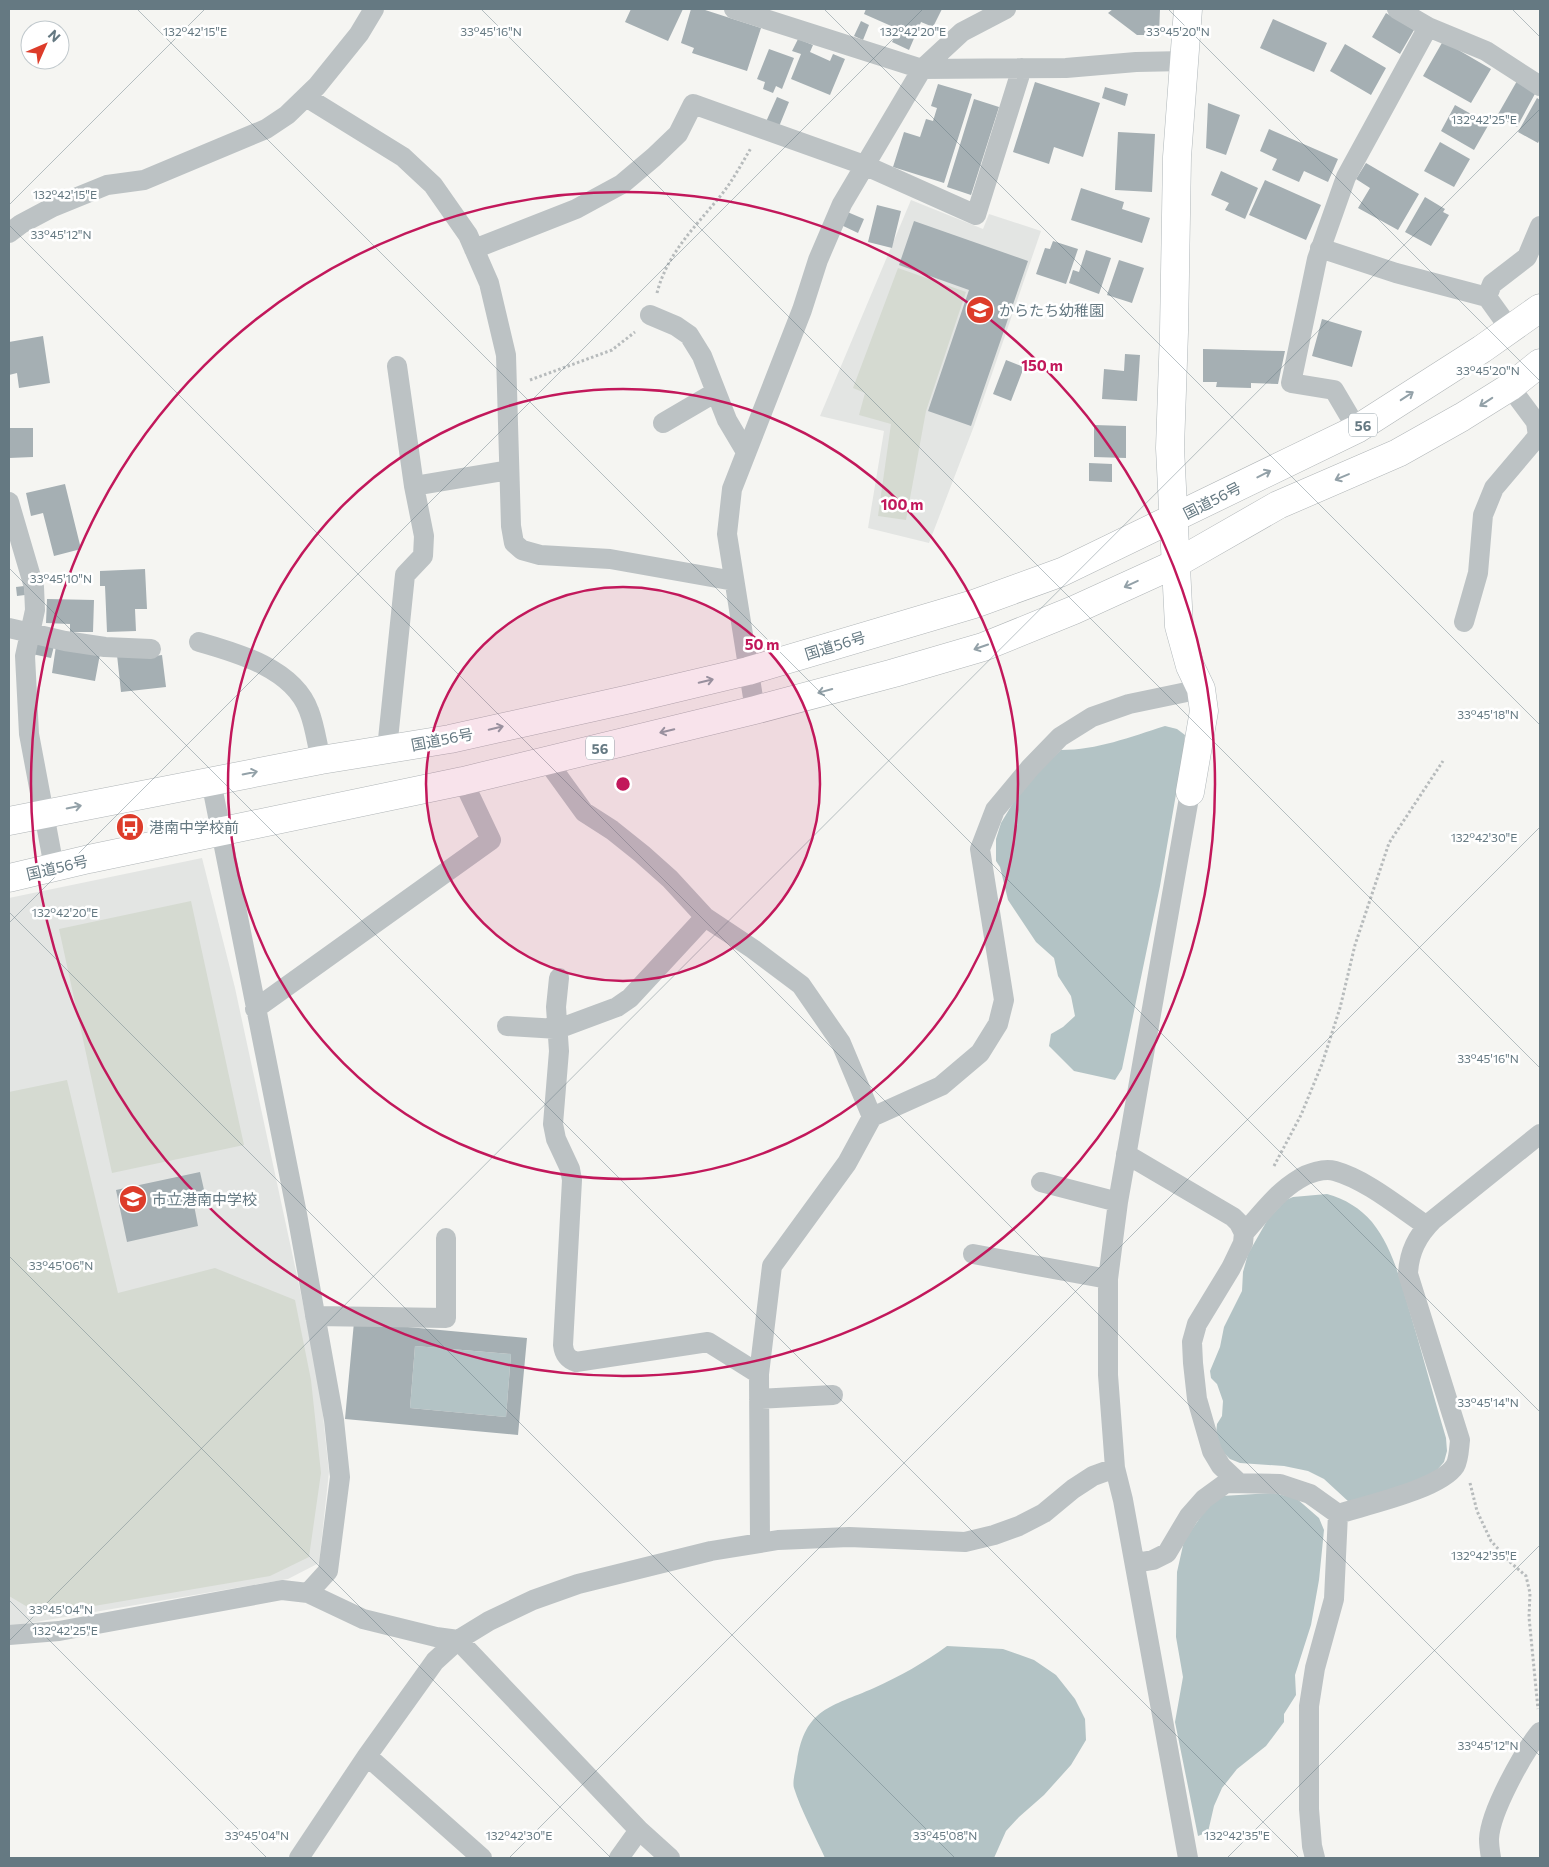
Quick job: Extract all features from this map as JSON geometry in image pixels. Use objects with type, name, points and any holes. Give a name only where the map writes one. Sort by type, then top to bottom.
[{"type":"main road","points":[[1188,9],[1177,157],[1170,448],[1179,626],[1190,666],[1201,689],[1204,711],[1190,792]]},
{"type":"main road","name":"国道56号","points":[[9,821],[320,760],[450,738],[748,671],[974,604],[1062,572],[1357,429],[1540,308]]},
{"type":"main road","name":"国道56号","points":[[9,878],[463,781],[755,710],[983,647],[1074,610],[1175,564],[1278,504],[1398,453],[1462,417],[1540,364]]},
{"type":"street","points":[[9,233],[53,207],[107,185],[144,180],[266,129],[287,115],[317,86],[359,34],[374,9]]},
{"type":"street","points":[[734,9],[922,69],[1066,68],[1185,60]]},
{"type":"street","points":[[755,710],[727,534],[732,489],[802,310],[818,260],[842,204],[864,165],[922,69],[962,32],[1006,9]]},
{"type":"street","points":[[1397,9],[1428,27],[1486,51],[1540,86]]},
{"type":"street","points":[[1357,429],[1334,390],[1291,382],[1317,259],[1346,177],[1428,27]]},
{"type":"street","points":[[474,248],[576,210],[622,184],[678,134],[693,104],[864,165],[976,215],[1022,68]]},
{"type":"street","points":[[306,97],[402,158],[433,186],[468,235],[489,283],[506,355],[511,526],[514,543],[522,550],[540,555],[610,559],[734,581]]},
{"type":"street","points":[[1487,297],[1492,284],[1527,257],[1540,226]]},
{"type":"street","points":[[1320,248],[1396,273],[1487,297],[1510,329]]},
{"type":"street","points":[[650,315],[676,326],[689,335],[702,356],[726,420],[746,452]]},
{"type":"street","points":[[387,749],[405,575],[423,556],[424,536],[414,486],[396,366]]},
{"type":"street","points":[[1464,622],[1478,573],[1483,515],[1494,488],[1538,436],[1536,422],[1510,386]]},
{"type":"street","points":[[663,423],[716,392]]},
{"type":"street","points":[[414,486],[509,470]]},
{"type":"street","points":[[9,502],[34,587],[35,610],[25,656],[29,734],[54,867]]},
{"type":"street","points":[[9,628],[105,648],[150,649]]},
{"type":"street","points":[[199,642],[233,652],[279,674],[295,687],[309,710],[320,760]]},
{"type":"street","points":[[760,1543],[759,1374],[772,1266],[848,1162],[872,1117],[941,1086],[980,1053],[998,1024],[1004,1000],[980,849],[995,810],[1030,768],[1060,737],[1092,717],[1129,704],[1201,689]]},
{"type":"street","points":[[547,761],[584,812],[612,830],[642,854],[705,917],[753,949],[801,985],[841,1043],[872,1117]]},
{"type":"street","points":[[211,781],[316,1316],[334,1420],[340,1477],[328,1571],[308,1593]]},
{"type":"street","points":[[255,1009],[491,840],[463,781]]},
{"type":"street","points":[[1188,1858],[1123,1500],[1115,1468],[1108,1375],[1108,1279],[1126,1154],[1190,792]]},
{"type":"street","points":[[507,1026],[558,1029],[617,1007],[630,998],[705,917]]},
{"type":"street","points":[[559,978],[556,1007],[560,1052],[553,1124],[556,1139],[570,1169],[572,1180],[564,1354],[576,1362],[708,1342],[759,1374]]},
{"type":"street","points":[[1338,1514],[1424,1487],[1444,1477],[1455,1466],[1460,1440],[1408,1274],[1409,1261],[1413,1246],[1427,1226],[1540,1134]]},
{"type":"street","points":[[1126,1154],[1233,1217],[1244,1232],[1243,1243],[1231,1268],[1197,1324],[1192,1342],[1192,1363],[1198,1399],[1212,1451],[1221,1466],[1239,1483]]},
{"type":"street","points":[[1244,1232],[1283,1191],[1299,1178],[1315,1172],[1334,1170],[1360,1181],[1427,1226]]},
{"type":"street","points":[[1041,1182],[1118,1202]]},
{"type":"street","points":[[316,1316],[446,1318],[446,1238]]},
{"type":"street","points":[[973,1254],[1108,1279]]},
{"type":"street","points":[[760,1399],[833,1395]]},
{"type":"street","points":[[299,1858],[435,1661],[458,1640],[489,1620],[533,1600],[578,1584],[711,1550],[778,1540],[849,1537],[965,1542],[994,1535],[1019,1526],[1044,1513],[1073,1489],[1093,1476],[1115,1468]]},
{"type":"street","points":[[1134,1564],[1154,1560],[1167,1554],[1189,1516],[1204,1499],[1226,1482],[1280,1484],[1310,1494],[1338,1514]]},
{"type":"street","points":[[1315,1858],[1312,1846],[1309,1809],[1309,1706],[1315,1668],[1334,1599],[1338,1514]]},
{"type":"street","points":[[9,1635],[59,1631],[282,1590],[308,1593],[363,1620],[436,1638],[458,1640],[639,1830],[670,1858]]},
{"type":"street","points":[[1491,1858],[1489,1839],[1491,1824],[1497,1808],[1528,1747],[1540,1732]]},
{"type":"street","points":[[368,1756],[482,1858]]},
{"type":"street","points":[[619,1858],[639,1830]]},
{"type":"path","points":[[507,388],[612,350],[634,333],[650,315],[668,263],[694,225],[723,193],[763,129]]},
{"type":"path","points":[[1271,1173],[1301,1115],[1322,1064],[1340,1008],[1355,945],[1389,843],[1443,761]]},
{"type":"path","points":[[1455,1466],[1469,1479],[1477,1511],[1491,1541],[1526,1576],[1530,1593],[1529,1617],[1540,1732]]},
{"type":"shaded area","points":[[911,200],[983,229],[989,214],[1041,231],[974,426],[929,543],[868,528],[884,431],[820,416]]},
{"type":"shaded area","points":[[898,268],[966,292],[926,411],[906,520],[878,516],[891,424],[859,415],[865,393],[853,388]]},
{"type":"shaded area","points":[[1165,726],[1177,729],[1185,735],[1183,754],[1160,886],[1122,1069],[1115,1080],[1074,1071],[1049,1046],[1051,1034],[1063,1027],[1075,1016],[1071,996],[1058,976],[1054,958],[1036,942],[1008,900],[1000,867],[996,861],[996,839],[1001,823],[1013,803],[1036,773],[1061,750],[1088,748]]},
{"type":"shaded area","points":[[202,858],[235,988],[319,1378],[329,1472],[319,1563],[288,1579],[12,1626],[9,1625],[9,898]]},
{"type":"shaded area","points":[[191,901],[244,1145],[112,1173],[59,929]]},
{"type":"shaded area","points":[[67,1080],[118,1293],[215,1268],[295,1300],[311,1380],[321,1473],[309,1557],[270,1576],[41,1615],[9,1596],[9,1092]]},
{"type":"shaded area","points":[[1327,1194],[1352,1205],[1362,1212],[1372,1222],[1385,1242],[1399,1275],[1446,1438],[1447,1451],[1444,1462],[1430,1478],[1349,1502],[1324,1479],[1308,1471],[1284,1466],[1240,1463],[1230,1459],[1220,1449],[1216,1433],[1217,1424],[1222,1416],[1223,1401],[1217,1384],[1211,1378],[1210,1371],[1220,1347],[1224,1327],[1242,1291],[1243,1272],[1248,1254],[1268,1219],[1286,1200],[1293,1197]]},
{"type":"shaded area","points":[[415,1346],[511,1354],[506,1417],[410,1408]]},
{"type":"shaded area","points":[[1273,1493],[1296,1498],[1319,1518],[1324,1530],[1319,1580],[1311,1625],[1295,1675],[1296,1695],[1284,1714],[1284,1722],[1266,1746],[1237,1769],[1222,1788],[1214,1806],[1208,1832],[1198,1836],[1175,1722],[1183,1677],[1176,1637],[1177,1572],[1184,1541],[1206,1509],[1222,1496]]},
{"type":"shaded area","points":[[947,1646],[1003,1649],[1034,1660],[1056,1675],[1075,1699],[1085,1719],[1086,1740],[1071,1765],[1044,1795],[1006,1831],[994,1858],[825,1858],[794,1788],[794,1775],[806,1730],[822,1712],[833,1705],[902,1674]]},
{"type":"building","points":[[631,9],[683,9],[668,41],[625,22]]},
{"type":"building","points":[[691,9],[702,9],[761,28],[747,71],[692,53],[694,48],[681,43]]},
{"type":"building","points":[[866,9],[942,9],[933,27],[921,22],[909,50],[892,42],[898,29],[864,14]]},
{"type":"building","points":[[1113,9],[1160,9],[1159,35],[1137,35],[1108,13]]},
{"type":"building","points":[[1386,13],[1414,30],[1400,54],[1372,37]]},
{"type":"building","points":[[1273,19],[1327,43],[1314,72],[1260,48]]},
{"type":"building","points":[[861,21],[869,25],[863,40],[854,36]]},
{"type":"building","points":[[798,39],[813,45],[810,52],[830,61],[833,54],[845,59],[830,95],[791,79],[801,54],[792,51]]},
{"type":"building","points":[[1443,41],[1491,69],[1471,103],[1423,76]]},
{"type":"building","points":[[1345,44],[1386,68],[1371,95],[1330,71]]},
{"type":"building","points":[[769,49],[794,58],[782,89],[776,86],[773,93],[763,89],[765,82],[757,79]]},
{"type":"building","points":[[1517,81],[1536,92],[1517,127],[1497,116]]},
{"type":"building","points":[[1035,82],[1100,103],[1083,157],[1054,147],[1049,164],[1013,152]]},
{"type":"building","points":[[938,84],[972,94],[944,183],[893,167],[904,132],[920,137],[926,119],[933,121],[937,108],[931,106]]},
{"type":"building","points":[[1105,87],[1128,94],[1125,106],[1102,98]]},
{"type":"building","points":[[777,97],[789,102],[778,129],[765,124]]},
{"type":"building","points":[[1537,98],[1540,100],[1540,139],[1538,143],[1518,132]]},
{"type":"building","points":[[974,99],[999,107],[971,195],[947,187]]},
{"type":"building","points":[[1208,103],[1240,115],[1226,155],[1206,148]]},
{"type":"building","points":[[1455,105],[1489,124],[1474,150],[1441,131]]},
{"type":"building","points":[[1269,129],[1338,159],[1328,182],[1304,171],[1299,182],[1272,170],[1277,159],[1260,151]]},
{"type":"building","points":[[1118,132],[1155,134],[1152,192],[1115,190]]},
{"type":"building","points":[[1440,142],[1470,159],[1454,187],[1424,171]]},
{"type":"building","points":[[1366,163],[1419,194],[1398,230],[1358,208],[1370,188],[1356,179]]},
{"type":"building","points":[[1221,171],[1258,188],[1245,219],[1225,210],[1229,203],[1211,195]]},
{"type":"building","points":[[1265,180],[1321,205],[1306,240],[1249,215]]},
{"type":"building","points":[[1081,188],[1124,202],[1122,209],[1150,218],[1142,243],[1071,220]]},
{"type":"building","points":[[1425,197],[1445,209],[1443,212],[1449,215],[1431,246],[1405,232]]},
{"type":"building","points":[[877,205],[901,211],[892,248],[868,242]]},
{"type":"building","points":[[845,211],[864,219],[858,233],[839,224]]},
{"type":"building","points":[[914,221],[1028,261],[971,426],[928,411],[969,290],[899,265]]},
{"type":"building","points":[[1053,241],[1078,249],[1066,284],[1036,274],[1045,248],[1050,249]]},
{"type":"building","points":[[1086,250],[1111,258],[1099,294],[1069,283],[1073,270],[1079,272]]},
{"type":"building","points":[[1119,260],[1144,268],[1132,303],[1107,295]]},
{"type":"building","points":[[1322,319],[1362,331],[1352,367],[1312,356]]},
{"type":"building","points":[[43,336],[50,383],[19,388],[17,373],[9,375],[9,342]]},
{"type":"building","points":[[1203,349],[1285,351],[1278,384],[1251,383],[1251,388],[1216,387],[1217,382],[1203,382]]},
{"type":"building","points":[[1125,354],[1140,355],[1137,401],[1102,399],[1104,369],[1124,371]]},
{"type":"building","points":[[1006,360],[1024,367],[1011,401],[993,394]]},
{"type":"building","points":[[1094,425],[1126,426],[1126,458],[1094,457]]},
{"type":"building","points":[[9,428],[33,428],[33,457],[9,458]]},
{"type":"building","points":[[1089,463],[1112,464],[1112,482],[1089,481]]},
{"type":"building","points":[[65,484],[81,549],[54,556],[43,513],[31,516],[26,493]]},
{"type":"building","points":[[145,569],[147,609],[135,609],[136,631],[107,632],[105,586],[100,586],[100,571]]},
{"type":"building","points":[[24,586],[25,595],[17,596],[16,587]]},
{"type":"building","points":[[47,599],[94,600],[93,632],[70,632],[70,624],[46,623]]},
{"type":"building","points":[[34,642],[54,646],[51,658],[32,654]]},
{"type":"building","points":[[56,646],[100,654],[95,681],[52,673]]},
{"type":"building","points":[[117,655],[140,658],[162,655],[166,687],[121,692]]},
{"type":"building","points":[[200,1172],[207,1203],[194,1205],[198,1226],[127,1242],[116,1190]]},
{"type":"building","points":[[354,1322],[527,1338],[518,1435],[345,1419]],"holes":[[[415,1346],[511,1354],[506,1417],[410,1408]]]},
{"type":"place","name":"からたち幼稚園","points":[[980,310]]},
{"type":"place","name":"港南中学校前","points":[[130,827]]},
{"type":"place","name":"市立港南中学校","points":[[133,1199]]}]
